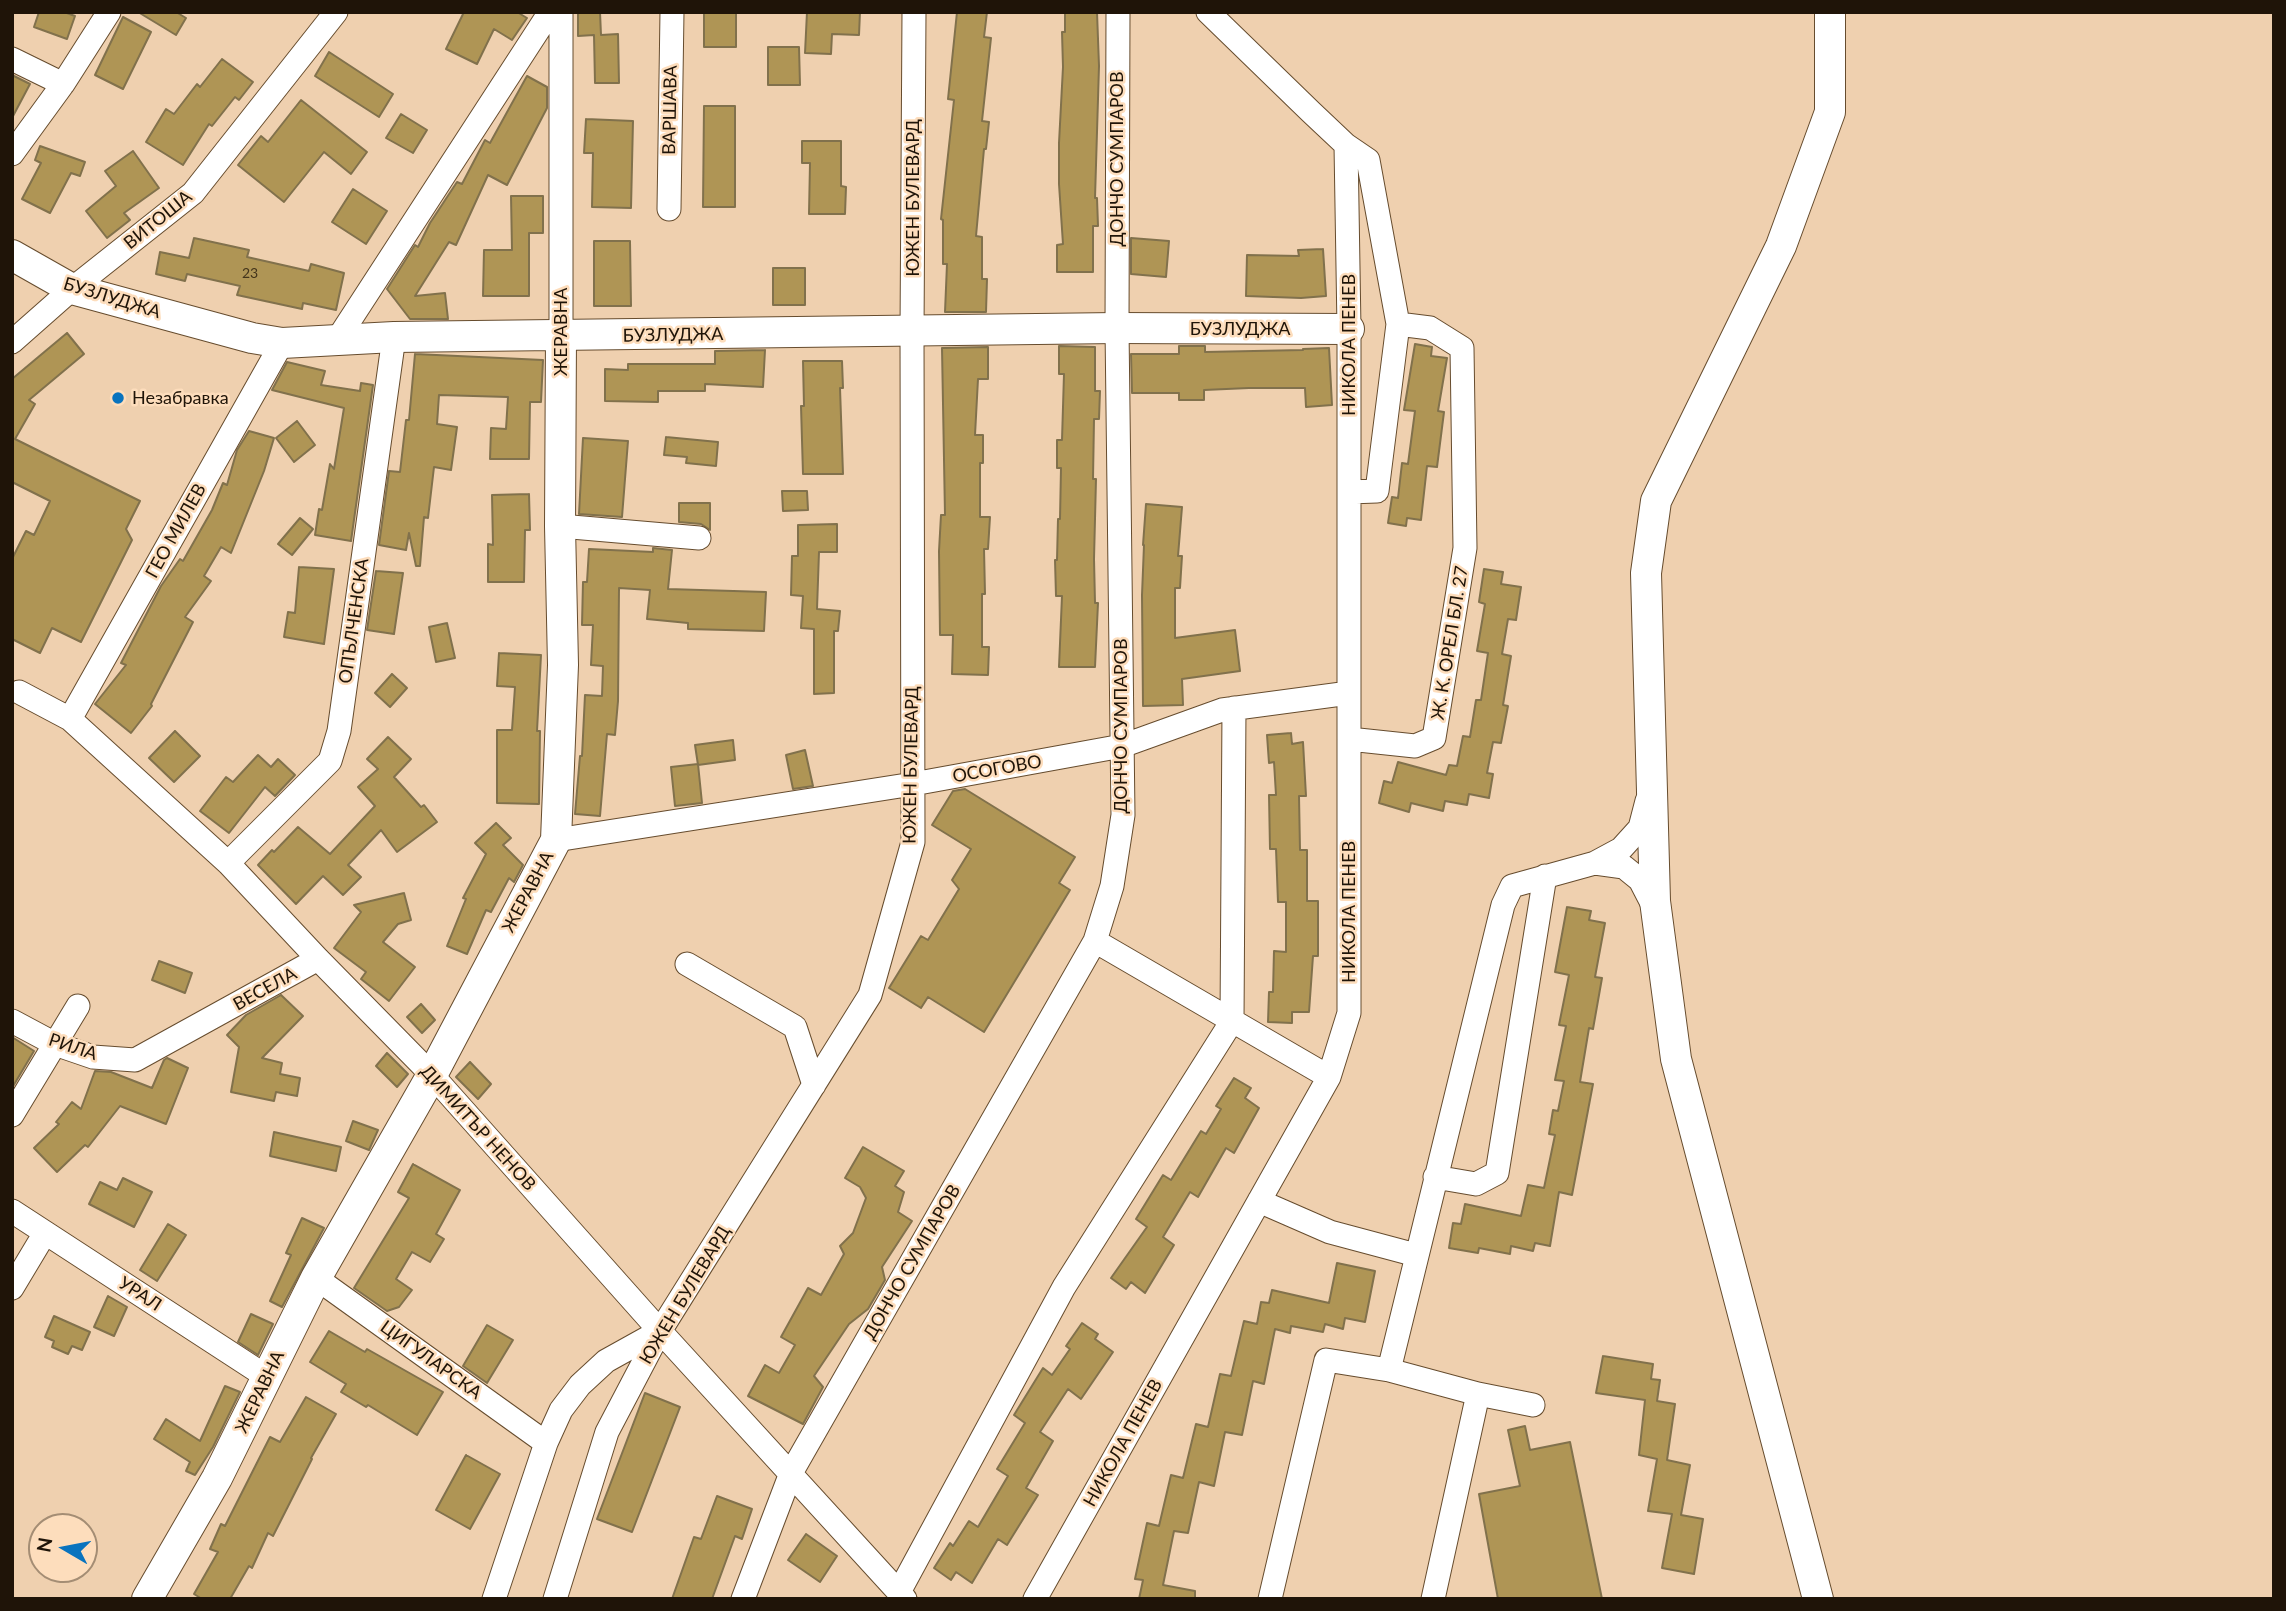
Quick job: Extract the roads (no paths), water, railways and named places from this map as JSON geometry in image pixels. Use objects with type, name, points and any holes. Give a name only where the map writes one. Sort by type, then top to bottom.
[{"type":"street","points":[[12,155],[63,84],[109,12]]},
{"type":"street","name":"ВИТОША","points":[[12,342],[72,289],[194,193],[336,12]]},
{"type":"street","points":[[337,340],[550,12]]},
{"type":"street","name":"ЖЕРАВНА","points":[[147,1599],[217,1478],[316,1278],[432,1075],[556,840],[563,665],[560,526],[561,12]]},
{"type":"street","name":"ВАРШАВА","points":[[669,208],[672,12]]},
{"type":"street","name":"ЮЖЕН БУЛЕВАРД","points":[[555,1599],[607,1432],[660,1331],[870,995],[913,842],[914,12]]},
{"type":"street","name":"ДОНЧО СУМПАРОВ","points":[[743,1599],[791,1473],[1095,941],[1112,886],[1123,815],[1117,328],[1118,12]]},
{"type":"street","points":[[1208,12],[1346,145],[1368,160],[1398,324],[1377,491],[1349,492]]},
{"type":"street","points":[[1818,1599],[1676,1059],[1657,913],[1646,573],[1656,501],[1781,246],[1830,112],[1830,12]]},
{"type":"street","points":[[12,59],[63,84]]},
{"type":"street","name":"НИКОЛА ПЕНЕВ","points":[[1035,1599],[1329,1077],[1349,1013],[1349,329],[1346,145]]},
{"type":"street","name":"БУЗЛУДЖА","points":[[12,255],[72,289],[253,338],[282,343],[394,337],[1117,328],[1349,329]]},
{"type":"street","name":"Ж. К. ОРЕЛ БЛ. 27","points":[[1349,739],[1415,747],[1434,738],[1465,548],[1462,348],[1430,328],[1398,324]]},
{"type":"street","name":"ОПЪЛЧЕНСКА","points":[[228,863],[330,761],[339,731],[394,337]]},
{"type":"street","name":"ГЕО МИЛЕВ","points":[[70,719],[282,343]]},
{"type":"street","points":[[560,526],[699,538]]},
{"type":"street","name":"ДИМИТЪР НЕНОВ","points":[[19,692],[70,719],[228,863],[318,960],[432,1075],[660,1331],[902,1595]]},
{"type":"street","name":"ОСОГОВО","points":[[556,840],[913,784],[1122,746],[1222,710],[1349,693]]},
{"type":"street","points":[[902,1595],[1063,1287],[1232,1021],[1234,708]]},
{"type":"street","points":[[1389,1370],[1503,905],[1512,886],[1595,863],[1621,849],[1640,828],[1652,782]]},
{"type":"street","points":[[1595,863],[1624,867],[1640,880],[1657,913]]},
{"type":"street","points":[[1435,1177],[1476,1184],[1497,1173],[1545,876]]},
{"type":"street","points":[[1095,941],[1329,1077]]},
{"type":"street","name":"ВЕСЕЛА","points":[[211,1018],[318,960]]},
{"type":"street","points":[[687,964],[795,1027],[814,1085]]},
{"type":"street","points":[[12,1115],[78,1006]]},
{"type":"street","name":"РИЛА","points":[[12,1021],[55,1044],[93,1056],[135,1060],[211,1018]]},
{"type":"street","points":[[1259,1201],[1330,1232],[1416,1255]]},
{"type":"street","name":"УРАЛ","points":[[12,1212],[267,1377]]},
{"type":"street","points":[[12,1288],[45,1233]]},
{"type":"street","name":"ЦИГУЛАРСКА","points":[[316,1278],[546,1443]]},
{"type":"street","points":[[494,1599],[546,1443],[561,1410],[580,1385],[606,1361],[660,1331]]},
{"type":"street","points":[[1270,1599],[1325,1360],[1389,1370],[1478,1394],[1533,1405]]},
{"type":"street","points":[[1433,1599],[1478,1394]]},
{"type":"place","name":"Незабравка","points":[[118,398]]}]
